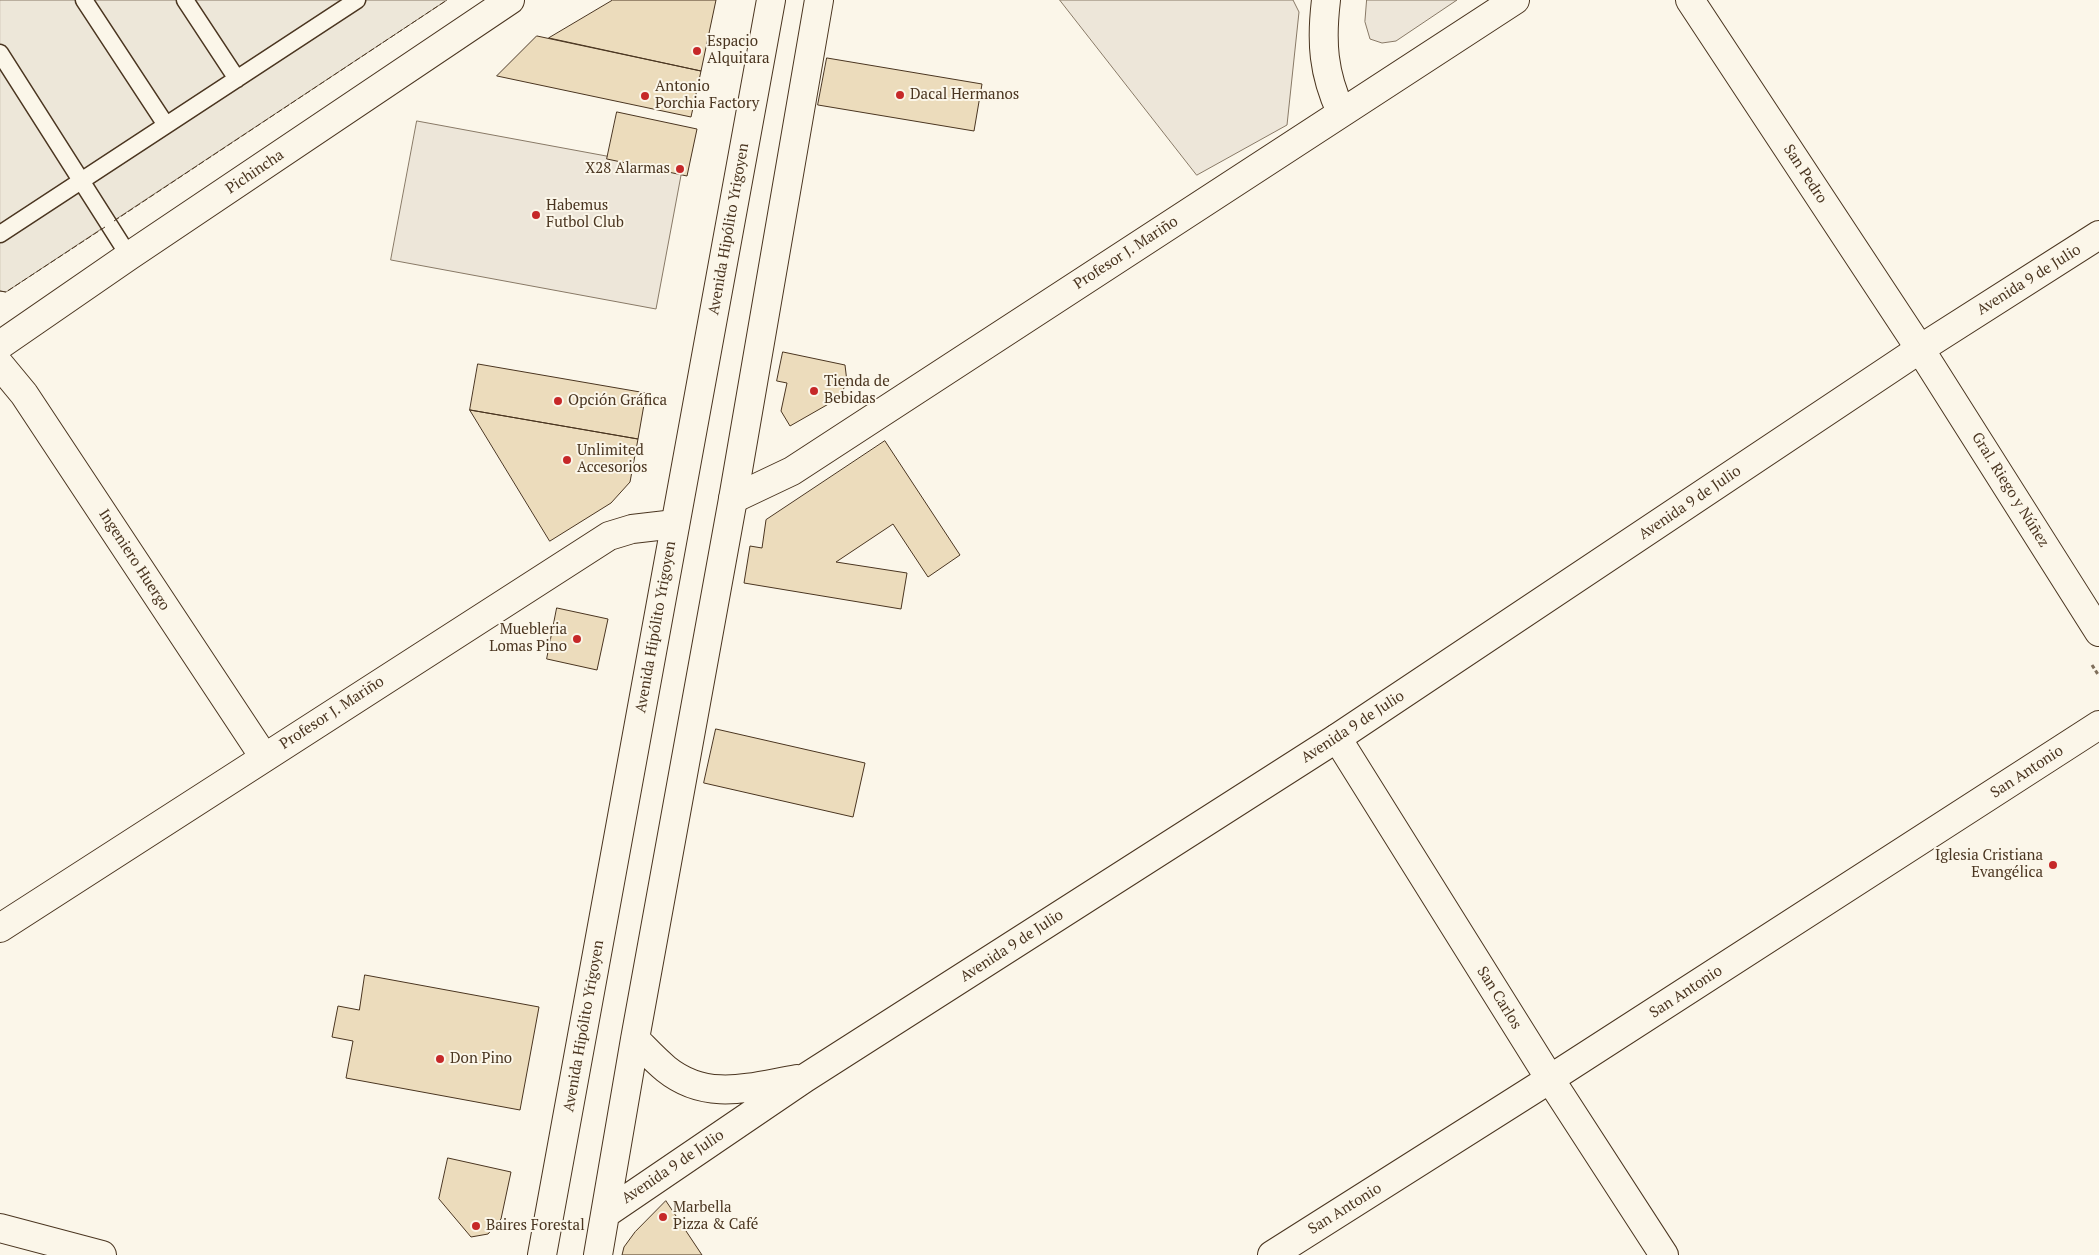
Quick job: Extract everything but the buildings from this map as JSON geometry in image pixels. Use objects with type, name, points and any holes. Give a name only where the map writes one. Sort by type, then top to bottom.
[{"type":"street","name":"Pichincha","points":[[0,345],[510,0]]},
{"type":"street","name":"Avenida Hipólito Yrigoyen","points":[[542,1255],[771,0]]},
{"type":"street","points":[[598,1255],[635,1039],[733,499],[819,0]]},
{"type":"street","points":[[1326,0],[1323,49],[1326,74],[1341,112]]},
{"type":"street","name":"Profesor J. Mariño","points":[[733,499],[792,471],[1515,0]]},
{"type":"street","name":"San Pedro","points":[[1690,0],[1920,349]]},
{"type":"street","name":"Avenida 9 de Julio","points":[[604,1214],[806,1078],[1337,738],[1920,349],[2099,235]]},
{"type":"street","name":"Gral. Riego y Núñez","points":[[1920,349],[2099,632]]},
{"type":"street","name":"Ingeniero Huergo","points":[[0,365],[24,394],[264,757]]},
{"type":"street","name":"Profesor J. Mariño","points":[[0,928],[610,536],[632,529],[675,524]]},
{"type":"street","name":"San Antonio","points":[[1272,1255],[1550,1079],[2099,725]]},
{"type":"street","name":"San Carlos","points":[[1337,738],[1550,1079],[1664,1255]]},
{"type":"street","points":[[635,1039],[667,1070],[690,1084],[704,1089],[723,1091],[806,1078]]},
{"type":"street","points":[[0,1228],[102,1255]]},
{"type":"lane","points":[[84,0],[166,126]]},
{"type":"lane","points":[[185,0],[237,79]]},
{"type":"lane","points":[[0,234],[357,0]]},
{"type":"lane","points":[[0,52],[129,256]]},
{"type":"shaded area","points":[[0,0],[447,0],[6,292],[0,291]]},
{"type":"shaded area","points":[[1060,0],[1293,0],[1299,12],[1287,125],[1197,175]]},
{"type":"shaded area","points":[[1367,0],[1457,0],[1396,41],[1382,43],[1370,39],[1365,22]]},
{"type":"shaded area","name":"Habemus Futbol Club","points":[[417,121],[682,170],[656,309],[391,260]]},
{"type":"fence","points":[[114,221],[447,0]]},
{"type":"fence","points":[[0,291],[6,292],[105,227]]},
{"type":"place","name":"Espacio Alquitara","points":[[697,51]]},
{"type":"place","name":"Dacal Hermanos","points":[[900,95]]},
{"type":"place","name":"Antonio Porchia Factory","points":[[645,96]]},
{"type":"place","name":"X28 Alarmas","points":[[680,169]]},
{"type":"place","name":"Habemus Futbol Club","points":[[536,215]]},
{"type":"place","name":"Tienda de Bebidas","points":[[814,391]]},
{"type":"place","name":"Opción Gráfica","points":[[558,401]]},
{"type":"place","name":"Unlimited Accesorios","points":[[567,460]]},
{"type":"place","name":"Muebleria Lomas Pino","points":[[577,639]]},
{"type":"place","name":"Iglesia Cristiana Evangélica","points":[[2053,865]]},
{"type":"place","name":"Don Pino","points":[[440,1059]]},
{"type":"place","name":"Marbella Pizza & Café","points":[[663,1217]]},
{"type":"place","name":"Baires Forestal","points":[[476,1226]]}]
